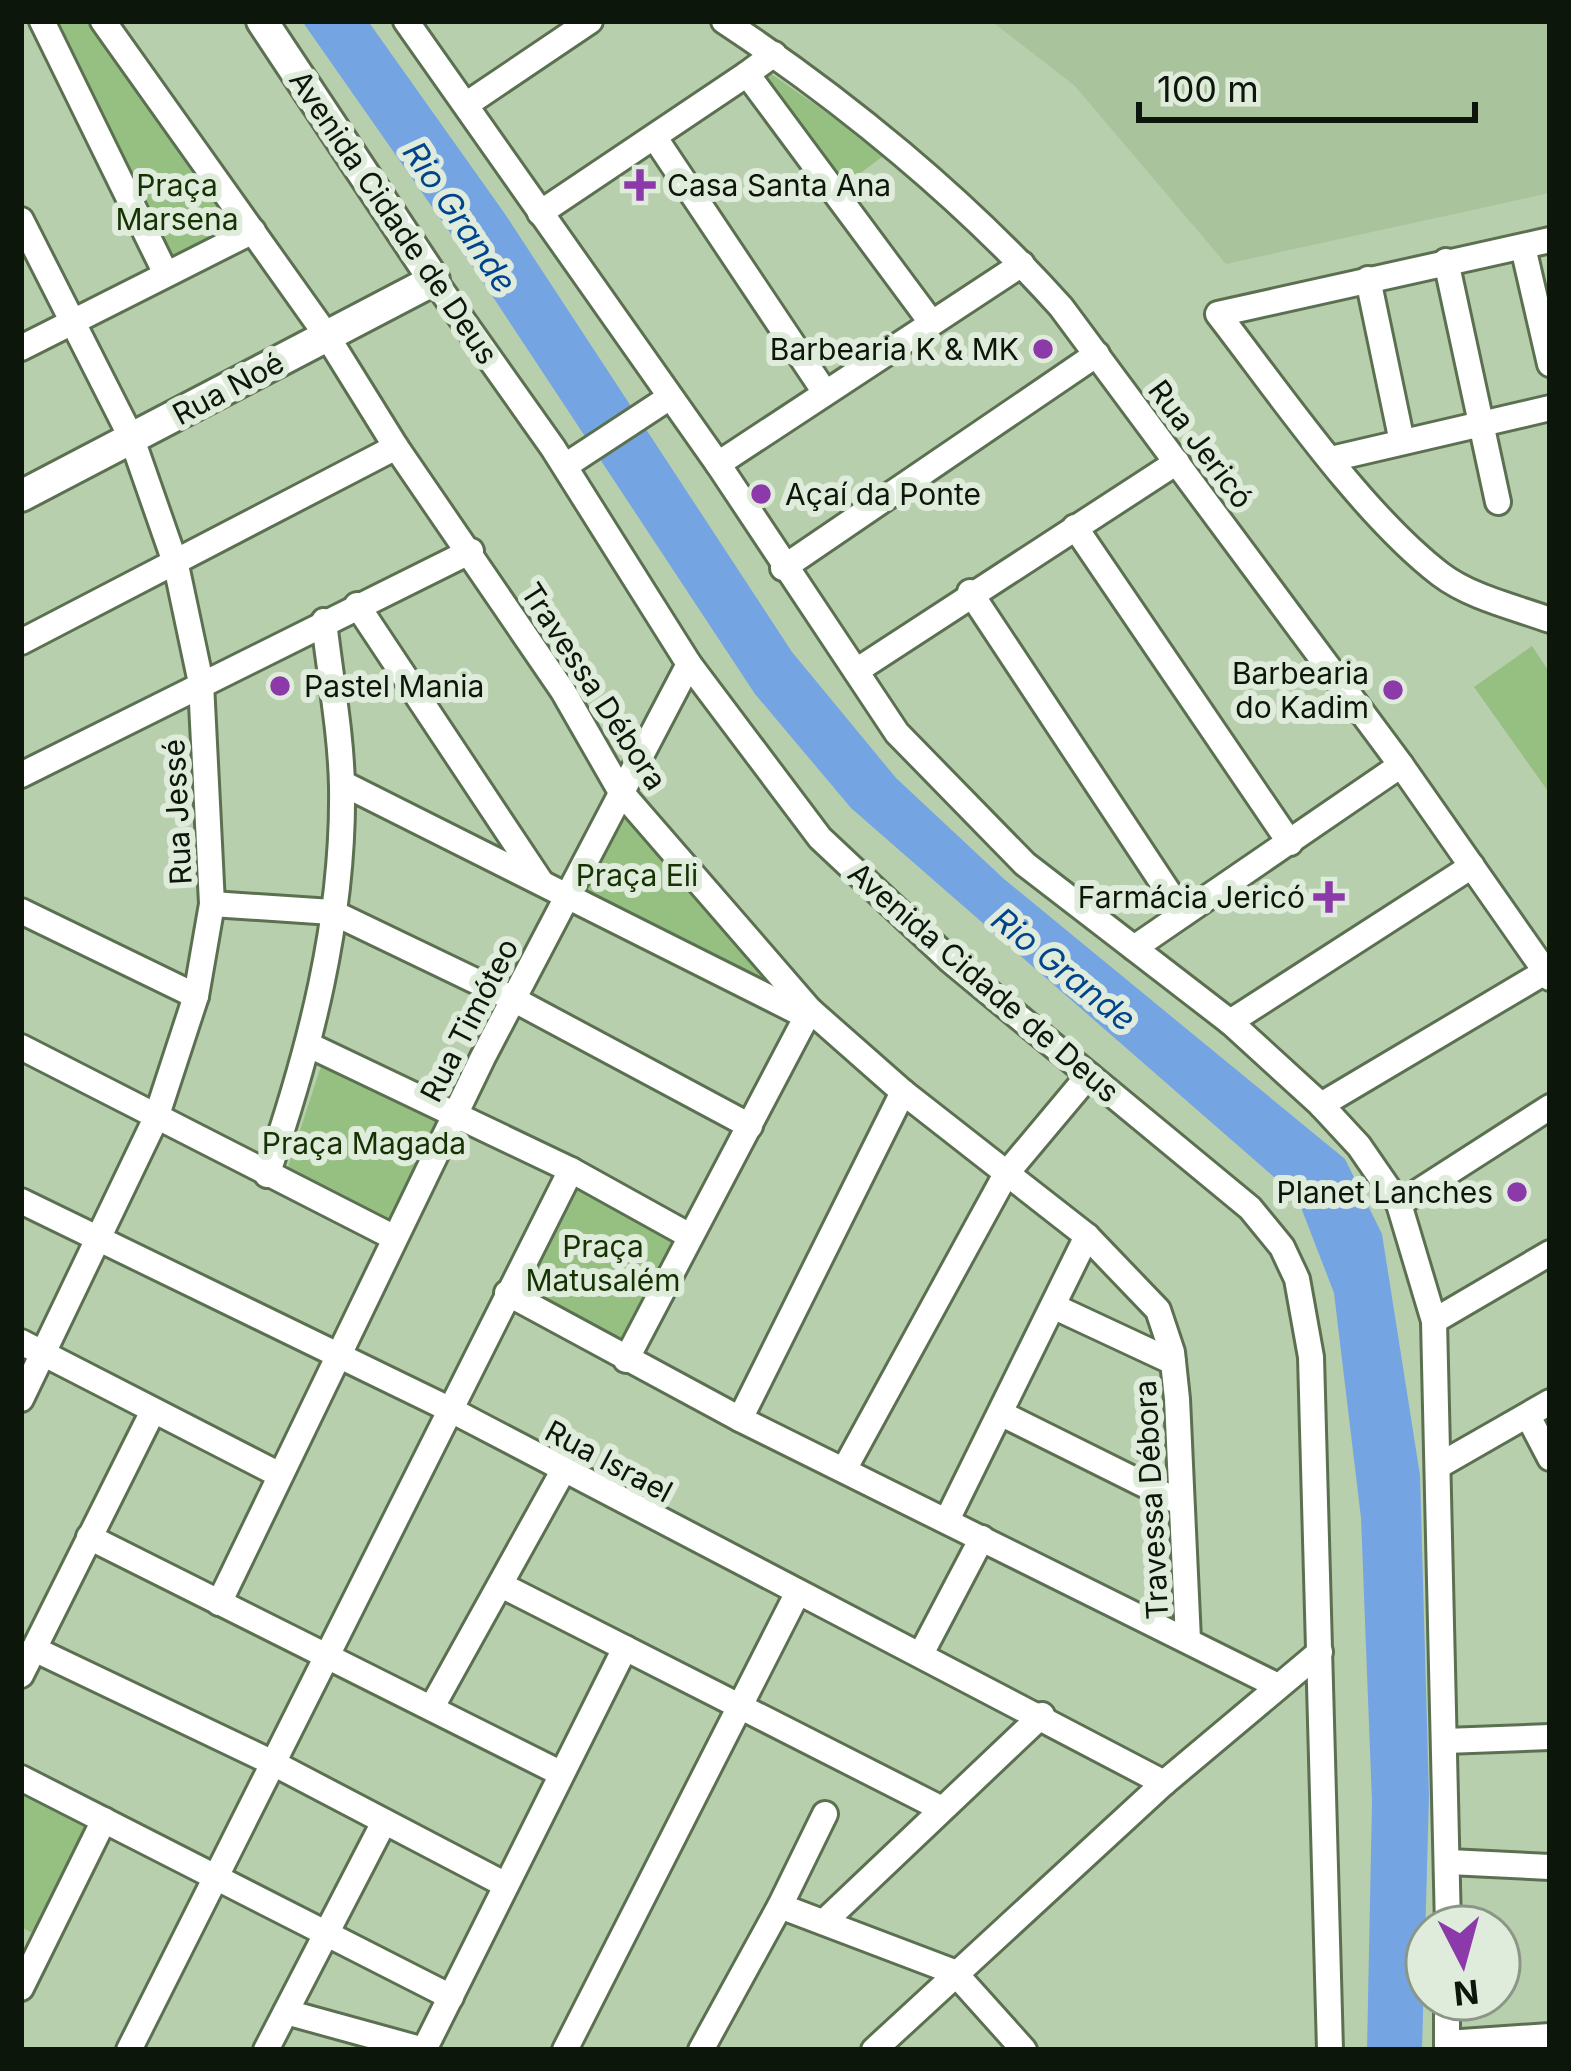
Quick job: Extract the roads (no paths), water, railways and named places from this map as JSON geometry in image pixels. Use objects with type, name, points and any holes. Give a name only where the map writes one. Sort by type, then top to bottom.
[{"type":"street","points":[[42,21],[166,274]]},
{"type":"street","name":"Avenida Cidade de Deus","points":[[262,21],[565,466],[689,664],[820,838],[951,961],[1250,1208],[1282,1246],[1297,1279],[1311,1357],[1330,2050]]},
{"type":"street","points":[[406,21],[667,399],[718,464],[897,733],[1025,864],[1230,1022],[1322,1105],[1360,1145],[1399,1204],[1433,1321],[1448,1903]]},
{"type":"street","points":[[466,104],[590,21]]},
{"type":"street","name":"Rua Jericó","points":[[724,21],[774,54],[1022,264],[1178,462],[1549,972]]},
{"type":"street","name":"Travessa Débora","points":[[110,24],[327,336],[396,448],[471,551],[585,724],[621,792],[808,1013],[1088,1236],[1158,1310],[1173,1362],[1188,1640]]},
{"type":"street","points":[[541,213],[774,54]]},
{"type":"street","points":[[747,74],[931,322]]},
{"type":"street","points":[[655,138],[824,391]]},
{"type":"street","name":"Rua Jessé","points":[[21,220],[132,439],[176,565],[201,683],[212,904],[196,996],[156,1118],[101,1240],[33,1347],[21,1399]]},
{"type":"street","points":[[21,348],[253,231]]},
{"type":"street","points":[[1550,240],[1218,314],[1331,459],[1443,577],[1550,620]]},
{"type":"street","points":[[1523,247],[1550,364]]},
{"type":"street","points":[[1446,261],[1498,502]]},
{"type":"street","points":[[718,464],[1022,264]]},
{"type":"street","points":[[1368,279],[1402,442]]},
{"type":"street","name":"Rua Noé","points":[[21,496],[434,280]]},
{"type":"street","points":[[783,568],[1096,354]]},
{"type":"street","points":[[565,466],[667,399]]},
{"type":"street","points":[[1331,459],[1550,408]]},
{"type":"street","points":[[21,642],[396,448]]},
{"type":"street","points":[[856,671],[970,592],[1178,462]]},
{"type":"street","points":[[1075,527],[1290,843]]},
{"type":"street","points":[[21,775],[471,551]]},
{"type":"street","points":[[970,592],[1183,914]]},
{"type":"street","points":[[357,605],[541,882]]},
{"type":"street","points":[[267,1175],[311,1046],[332,912],[342,783],[324,621]]},
{"type":"street","name":"Rua Timóteo","points":[[219,1603],[393,1237],[689,664]]},
{"type":"street","points":[[1134,948],[1401,765]]},
{"type":"street","points":[[342,783],[808,1013],[626,1360]]},
{"type":"street","points":[[1230,1022],[1472,866]]},
{"type":"street","points":[[212,904],[332,912],[513,1000],[750,1126]]},
{"type":"street","points":[[21,911],[196,996]]},
{"type":"street","points":[[1322,1105],[1549,972]]},
{"type":"street","points":[[311,1046],[571,1170],[690,1236]]},
{"type":"street","points":[[21,1047],[393,1237]]},
{"type":"street","points":[[845,1468],[1006,1174],[1089,1075]]},
{"type":"street","points":[[740,1419],[903,1092]]},
{"type":"street","points":[[1399,1204],[1550,1107]]},
{"type":"street","points":[[129,2050],[571,1170]]},
{"type":"street","name":"Rua Israel","points":[[21,1202],[453,1411],[796,1594],[1042,1715],[1164,1783]]},
{"type":"street","points":[[947,1520],[1088,1236]]},
{"type":"street","points":[[1433,1321],[1550,1253]]},
{"type":"street","points":[[506,1293],[740,1419],[1278,1686]]},
{"type":"street","points":[[1055,1307],[1173,1362]]},
{"type":"street","points":[[33,1347],[280,1474]]},
{"type":"street","points":[[1440,1465],[1539,1409],[1550,1458]]},
{"type":"street","points":[[21,1675],[153,1411]]},
{"type":"street","points":[[1003,1414],[1181,1503]]},
{"type":"street","points":[[432,1707],[563,1471]]},
{"type":"street","points":[[88,1537],[560,1773]]},
{"type":"street","points":[[921,1654],[982,1538]]},
{"type":"street","points":[[503,1586],[940,1808]]},
{"type":"street","points":[[565,2050],[796,1594]]},
{"type":"street","points":[[34,1648],[271,1762],[506,1885]]},
{"type":"street","points":[[286,2012],[424,2050],[625,1648]]},
{"type":"street","points":[[874,2050],[1164,1783],[1320,1652]]},
{"type":"street","points":[[826,1920],[1042,1715]]},
{"type":"street","points":[[1445,1741],[1550,1737]]},
{"type":"street","points":[[21,1778],[451,1997]]},
{"type":"street","points":[[701,2050],[825,1814]]},
{"type":"street","points":[[21,1988],[31,1941],[104,1820]]},
{"type":"street","points":[[266,2050],[384,1822]]},
{"type":"street","points":[[1449,1862],[1550,1867]]},
{"type":"street","points":[[780,1906],[954,1972],[1024,2050]]},
{"type":"street","points":[[1447,2046],[1550,2036]]},
{"type":"water","name":"Rio Grande","points":[[302,21],[368,21],[505,214],[792,652],[896,778],[1004,879],[1345,1159],[1382,1234],[1420,1475],[1429,1796],[1426,1903],[1403,1903],[1403,2023],[1423,2023],[1422,2050],[1367,2050],[1372,1802],[1361,1518],[1334,1293],[1297,1197],[851,808],[755,694],[458,244]]},
{"type":"place","name":"Casa Santa Ana","points":[[640,185]]},
{"type":"place","name":"Barbearia K & MK","points":[[1043,349]]},
{"type":"place","name":"Açaí da Ponte","points":[[761,494]]},
{"type":"place","name":"Pastel Mania","points":[[280,686]]},
{"type":"place","name":"Barbearia do Kadim","points":[[1393,690]]},
{"type":"place","name":"Farmácia Jericó","points":[[1329,897]]},
{"type":"place","name":"Planet Lanches","points":[[1517,1192]]},
{"type":"park label","name":"Praça Marsena","points":[[177,202]]},
{"type":"park label","name":"Praça Eli","points":[[637,875]]},
{"type":"park label","name":"Praça Magada","points":[[364,1143]]},
{"type":"park label","name":"Praça Matusalém","points":[[603,1263]]}]
